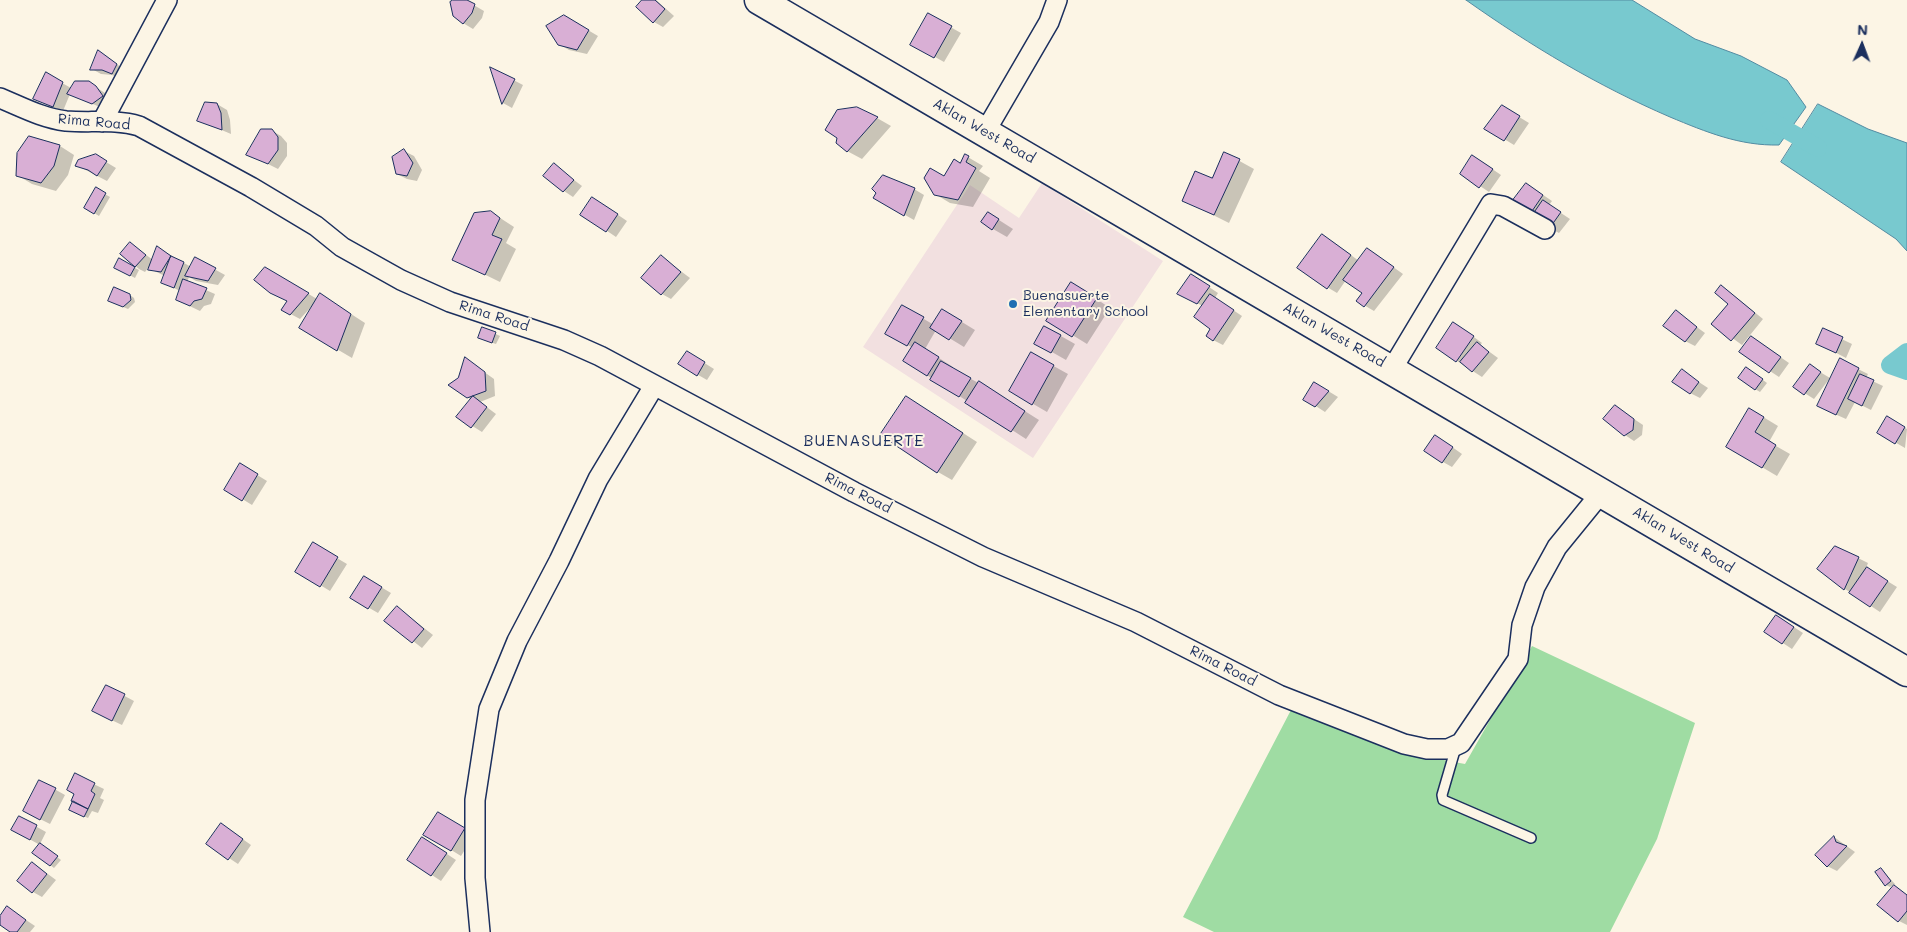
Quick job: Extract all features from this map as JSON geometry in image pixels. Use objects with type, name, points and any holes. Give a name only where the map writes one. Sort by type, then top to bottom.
[{"type":"main road","name":"Aklan West Road","points":[[759,0],[1907,672]]},
{"type":"street","points":[[102,122],[167,0]]},
{"type":"street","points":[[985,132],[1049,22],[1057,0]]},
{"type":"street","name":"Rima Road","points":[[0,98],[43,116],[67,121],[126,123],[139,126],[251,187],[316,226],[342,247],[401,280],[450,302],[564,340],[600,356],[983,557],[1136,622],[1279,694],[1404,744],[1427,749],[1456,747]]},
{"type":"street","points":[[1392,369],[1491,204],[1503,206],[1545,229]]},
{"type":"street","points":[[480,932],[475,878],[476,800],[489,709],[517,641],[559,561],[598,479],[654,386]]},
{"type":"street","points":[[1456,747],[1461,743],[1518,659],[1522,625],[1535,587],[1557,547],[1601,492]]},
{"type":"lane","points":[[1456,747],[1442,800],[1531,838]]},
{"type":"shaded area","name":"Buenasuerte Elementary School","points":[[1042,183],[1163,261],[1033,458],[863,347],[970,185],[1019,218]]},
{"type":"green space","points":[[1532,646],[1695,723],[1657,839],[1610,932],[1214,932],[1183,917],[1291,710],[1401,752],[1465,764]]},
{"type":"water","points":[[1466,0],[1632,0],[1695,39],[1741,56],[1787,80],[1806,107],[1779,145],[1737,141],[1723,137],[1670,117],[1617,92],[1540,49]]},
{"type":"water","points":[[1818,104],[1868,129],[1907,143],[1907,251],[1896,239],[1781,162]]},
{"type":"building","points":[[453,0],[467,0],[475,4],[472,13],[463,24],[453,16],[450,2]]},
{"type":"building","points":[[642,0],[655,0],[665,9],[653,23],[636,7]]},
{"type":"building","points":[[928,13],[952,26],[934,58],[910,45]]},
{"type":"building","points":[[564,15],[589,30],[577,50],[558,45],[546,26]]},
{"type":"building","points":[[98,50],[117,64],[112,74],[102,70],[90,70]]},
{"type":"building","points":[[490,67],[515,79],[502,104]]},
{"type":"building","points":[[46,72],[63,82],[53,107],[33,99]]},
{"type":"building","points":[[75,81],[89,81],[96,86],[103,96],[92,104],[67,94]]},
{"type":"building","points":[[205,102],[217,103],[221,113],[222,130],[197,121]]},
{"type":"building","points":[[1502,105],[1520,116],[1504,141],[1484,129]]},
{"type":"building","points":[[857,107],[878,117],[847,152],[836,143],[837,138],[825,130],[837,110]]},
{"type":"building","points":[[261,129],[272,129],[278,137],[278,150],[268,164],[246,155]]},
{"type":"building","points":[[29,136],[60,145],[54,166],[41,183],[16,176],[17,153]]},
{"type":"building","points":[[404,149],[413,163],[407,176],[396,174],[392,157]]},
{"type":"building","points":[[1224,152],[1240,159],[1214,215],[1182,201],[1195,171],[1212,178]]},
{"type":"building","points":[[96,154],[107,161],[97,176],[88,170],[75,166],[78,160]]},
{"type":"building","points":[[965,154],[969,156],[966,162],[976,168],[958,200],[934,195],[924,178],[930,168],[944,176],[954,159],[960,163]]},
{"type":"building","points":[[1472,155],[1493,169],[1479,188],[1460,174]]},
{"type":"building","points":[[554,163],[574,180],[563,192],[543,176]]},
{"type":"building","points":[[883,175],[915,188],[904,216],[873,198],[876,193],[872,189]]},
{"type":"building","points":[[1526,183],[1543,195],[1528,217],[1510,204]]},
{"type":"building","points":[[96,187],[106,193],[94,214],[84,208]]},
{"type":"building","points":[[592,197],[618,214],[606,232],[580,215]]},
{"type":"building","points":[[1543,200],[1561,212],[1549,229],[1532,216]]},
{"type":"building","points":[[491,211],[500,218],[492,235],[502,239],[485,275],[452,260],[474,213]]},
{"type":"building","points":[[988,212],[999,219],[992,230],[981,222]]},
{"type":"building","points":[[1322,234],[1351,255],[1327,289],[1297,268]]},
{"type":"building","points":[[130,242],[146,255],[135,267],[120,254]]},
{"type":"building","points":[[157,246],[171,256],[161,272],[148,270]]},
{"type":"building","points":[[1367,248],[1394,267],[1364,307],[1356,301],[1362,293],[1343,280]]},
{"type":"building","points":[[661,255],[681,272],[661,295],[641,278]]},
{"type":"building","points":[[171,256],[184,262],[174,288],[161,283]]},
{"type":"building","points":[[195,257],[216,268],[208,281],[185,276]]},
{"type":"building","points":[[119,258],[135,267],[130,276],[114,268]]},
{"type":"building","points":[[265,267],[309,293],[290,315],[281,310],[287,301],[270,293],[254,280]]},
{"type":"building","points":[[1191,274],[1210,286],[1197,304],[1177,294]]},
{"type":"building","points":[[183,279],[207,288],[202,299],[194,301],[190,306],[176,300]]},
{"type":"building","points":[[1071,282],[1097,298],[1072,337],[1046,321]]},
{"type":"building","points":[[1721,285],[1755,313],[1731,341],[1711,324],[1728,304],[1715,293]]},
{"type":"building","points":[[114,287],[130,294],[131,300],[123,307],[108,301]]},
{"type":"building","points":[[320,293],[351,314],[337,351],[299,328]]},
{"type":"building","points":[[1210,294],[1234,310],[1213,341],[1206,336],[1210,329],[1194,317]]},
{"type":"building","points":[[902,305],[924,317],[907,346],[885,334]]},
{"type":"building","points":[[942,309],[962,321],[949,340],[930,328]]},
{"type":"building","points":[[1676,310],[1697,327],[1685,342],[1663,326]]},
{"type":"building","points":[[1453,322],[1474,336],[1456,362],[1436,348]]},
{"type":"building","points":[[1044,326],[1061,335],[1051,353],[1034,344]]},
{"type":"building","points":[[482,327],[496,332],[492,343],[478,338]]},
{"type":"building","points":[[1823,328],[1843,337],[1836,353],[1816,344]]},
{"type":"building","points":[[1751,336],[1781,357],[1769,373],[1739,352]]},
{"type":"building","points":[[915,342],[939,357],[927,376],[903,361]]},
{"type":"building","points":[[1477,342],[1489,352],[1472,372],[1460,362]]},
{"type":"building","points":[[687,351],[705,362],[697,376],[678,364]]},
{"type":"building","points":[[1031,352],[1054,365],[1032,405],[1009,391]]},
{"type":"building","points":[[465,357],[485,372],[486,391],[467,398],[448,385],[458,378]]},
{"type":"building","points":[[1840,358],[1859,368],[1836,415],[1817,406]]},
{"type":"building","points":[[941,361],[971,378],[959,397],[930,380]]},
{"type":"building","points":[[1810,364],[1821,372],[1804,395],[1793,387]]},
{"type":"building","points":[[1746,367],[1763,379],[1755,390],[1738,378]]},
{"type":"building","points":[[1682,369],[1699,382],[1690,394],[1672,382]]},
{"type":"building","points":[[1860,374],[1874,380],[1862,406],[1848,399]]},
{"type":"building","points":[[979,381],[1025,411],[1011,432],[965,403]]},
{"type":"building","points":[[1314,382],[1329,391],[1315,407],[1303,400]]},
{"type":"building","points":[[473,396],[487,407],[471,428],[456,417]]},
{"type":"building","points":[[906,396],[963,433],[937,473],[880,435]]},
{"type":"building","points":[[1615,405],[1634,419],[1633,430],[1624,436],[1603,419]]},
{"type":"building","points":[[1749,408],[1764,417],[1755,432],[1776,445],[1762,468],[1726,447]]},
{"type":"building","points":[[1887,416],[1905,427],[1895,444],[1877,433]]},
{"type":"building","points":[[1435,435],[1453,447],[1442,463],[1424,451]]},
{"type":"building","points":[[240,463],[258,474],[242,501],[224,490]]},
{"type":"building","points":[[313,542],[338,557],[320,587],[295,572]]},
{"type":"building","points":[[1835,546],[1859,557],[1844,590],[1817,569]]},
{"type":"building","points":[[1867,567],[1888,581],[1870,607],[1849,593]]},
{"type":"building","points":[[364,576],[382,587],[368,609],[350,598]]},
{"type":"building","points":[[397,606],[424,629],[412,643],[384,621]]},
{"type":"building","points":[[1776,615],[1794,627],[1782,644],[1764,632]]},
{"type":"building","points":[[106,685],[125,694],[112,721],[92,711]]},
{"type":"building","points":[[75,773],[95,783],[91,791],[95,794],[88,809],[71,801],[74,794],[67,790]]},
{"type":"building","points":[[39,780],[56,788],[40,820],[23,811]]},
{"type":"building","points":[[73,801],[88,809],[84,817],[69,810]]},
{"type":"building","points":[[438,812],[465,828],[451,851],[423,835]]},
{"type":"building","points":[[19,816],[37,825],[30,840],[11,830]]},
{"type":"building","points":[[221,823],[243,839],[228,860],[206,844]]},
{"type":"building","points":[[1834,836],[1836,842],[1847,846],[1827,867],[1815,855]]},
{"type":"building","points":[[422,837],[447,853],[431,876],[407,860]]},
{"type":"building","points":[[40,843],[58,856],[50,866],[32,853]]},
{"type":"building","points":[[32,862],[47,874],[32,893],[17,881]]},
{"type":"building","points":[[1881,868],[1891,881],[1885,886],[1875,872]]},
{"type":"building","points":[[1894,885],[1907,895],[1907,911],[1898,922],[1877,905]]},
{"type":"building","points":[[7,906],[26,920],[17,932],[10,932],[0,925],[0,916]]},
{"type":"waterway","points":[[1769,120],[1818,148]]},
{"type":"waterway","points":[[1907,352],[1890,365],[1907,371]]},
{"type":"place","name":"Buenasuerte Elementary School","points":[[1013,304]]},
{"type":"district","name":"BUENASUERTE","points":[[864,441]]}]
